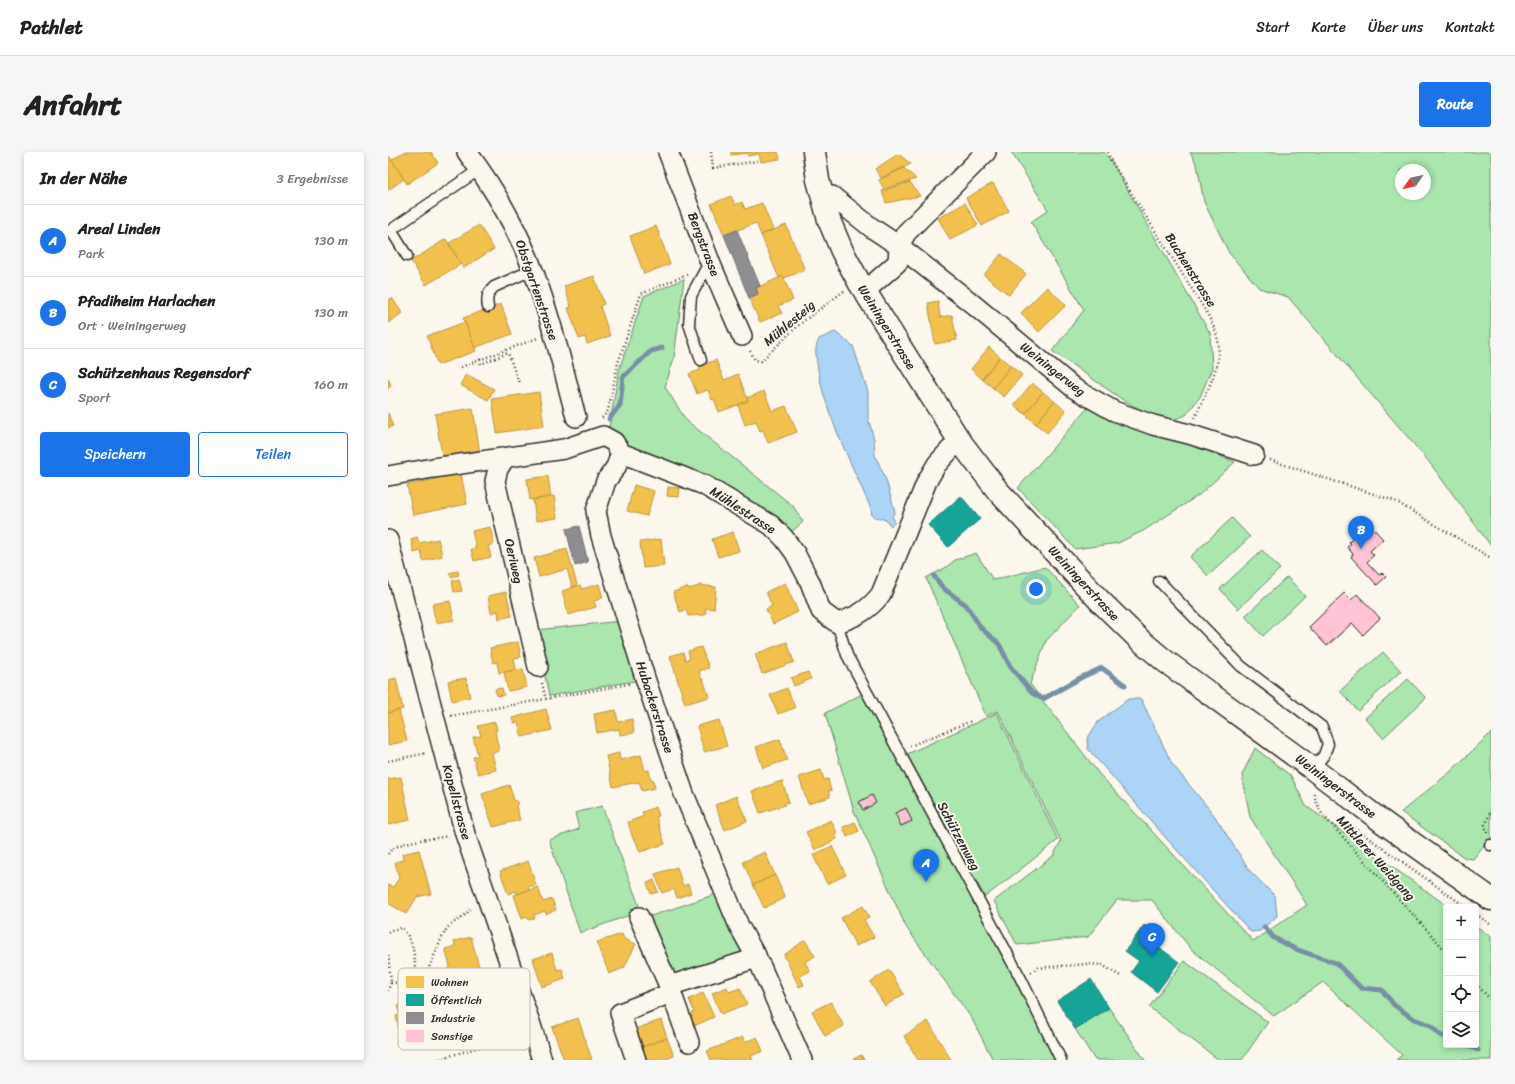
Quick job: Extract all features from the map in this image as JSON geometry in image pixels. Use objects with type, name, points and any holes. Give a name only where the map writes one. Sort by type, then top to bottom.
[{"type":"street","name":"Obstgartenstrasse","points":[[467,152],[480,169],[506,211],[532,270],[552,329],[576,417]]},
{"type":"street","name":"Bergstrasse","points":[[668,152],[712,267],[742,336]]},
{"type":"street","name":"Weiningerstrasse","points":[[814,152],[822,197],[829,220],[842,251],[861,286],[959,440],[998,491],[1131,633],[1165,661],[1384,823],[1491,899]]},
{"type":"street","points":[[861,286],[872,285],[898,262],[899,246],[906,233],[986,152]]},
{"type":"street","name":"Weiningerweg","points":[[822,197],[832,196],[872,228],[899,246],[969,301],[1075,389],[1114,411],[1153,425],[1189,434],[1254,455]]},
{"type":"street","name":"Mühlestrasse","points":[[388,476],[564,449],[603,436],[614,442],[621,453],[704,485],[770,525],[784,538],[795,553],[810,582],[821,611],[837,623]]},
{"type":"street","points":[[837,623],[855,617],[868,609],[881,594],[927,481],[937,464],[959,440]]},
{"type":"street","name":"Hubackerstrasse","points":[[621,453],[616,467],[606,481],[596,511],[601,536],[646,681],[684,794],[739,926],[756,955],[802,1060]]},
{"type":"street","name":"Oeriweg","points":[[505,458],[498,469],[495,481],[538,667]]},
{"type":"street","name":"Kapellstrasse","points":[[388,540],[465,834],[511,968]]},
{"type":"street","points":[[639,917],[690,1042]]},
{"type":"street","points":[[636,1060],[620,1013],[670,990],[747,961],[756,955]]},
{"type":"street","name":"Kapellstrasse","points":[[530,1024],[542,1060]]},
{"type":"lane","points":[[407,256],[390,231],[480,169]]},
{"type":"lane","points":[[701,360],[689,324],[691,296],[704,270],[712,267]]},
{"type":"lane","points":[[488,307],[488,296],[494,288],[532,270]]},
{"type":"lane","points":[[1159,581],[1241,666],[1322,727],[1328,744],[1324,755],[1313,769]]},
{"type":"lane","name":"Schützenweg","points":[[837,623],[847,655],[1020,977],[1062,1060]]},
{"type":"path","points":[[711,152],[713,168],[757,161]]},
{"type":"path","name":"Buchenstrasse","points":[[1108,152],[1111,161],[1202,306],[1215,330],[1220,350],[1214,376],[1200,406]]},
{"type":"path","points":[[599,422],[608,411],[618,363],[640,294],[689,274]]},
{"type":"path","name":"Mühlesteig","points":[[742,336],[755,360],[761,361],[801,323],[850,287],[861,286]]},
{"type":"path","points":[[461,367],[541,336]]},
{"type":"path","points":[[480,359],[481,364],[508,353],[519,383]]},
{"type":"path","points":[[1254,455],[1395,502],[1491,558]]},
{"type":"path","points":[[435,719],[646,681]]},
{"type":"path","points":[[898,751],[971,721]]},
{"type":"path","points":[[388,761],[443,750]]},
{"type":"path","name":"Mittlerer Weidgang","points":[[1313,769],[1316,800],[1322,814],[1443,947]]},
{"type":"path","points":[[1491,811],[1485,825],[1491,845]]},
{"type":"path","points":[[388,854],[390,850],[397,846],[421,840],[445,837]]},
{"type":"path","points":[[429,968],[447,928],[469,912],[475,895],[484,891]]},
{"type":"path","points":[[1479,916],[1491,925]]},
{"type":"path","points":[[388,932],[402,928],[407,933],[412,942],[415,968]]},
{"type":"path","points":[[388,955],[391,982],[388,991]]},
{"type":"path","points":[[1020,977],[1038,968],[1087,964],[1102,965],[1122,978]]},
{"type":"path","points":[[391,982],[398,982]]},
{"type":"path","points":[[1479,987],[1491,1000]]},
{"type":"path","points":[[530,1037],[534,1036]]},
{"type":"path","points":[[436,1060],[470,1050]]},
{"type":"green space","points":[[1011,152],[1104,152],[1111,161],[1210,333],[1212,368],[1200,397],[1186,415],[1170,421],[1147,413],[1123,400],[1052,351],[1084,310],[1031,222],[1048,210]]},
{"type":"green space","points":[[1190,152],[1491,152],[1491,546],[1429,462],[1288,297],[1259,288],[1229,253],[1204,202],[1197,165]]},
{"type":"green space","points":[[684,279],[674,358],[665,387],[686,420],[793,506],[803,522],[788,535],[630,452],[622,437],[617,432],[609,428],[619,370],[644,296]]},
{"type":"green space","points":[[1091,404],[1235,462],[1199,495],[1143,531],[1118,543],[1075,549],[1018,488]]},
{"type":"green space","points":[[1232,518],[1250,537],[1208,576],[1190,557]]},
{"type":"green space","points":[[1262,550],[1280,569],[1238,609],[1220,589]]},
{"type":"green space","points":[[976,553],[993,580],[1045,567],[1080,605],[1046,641],[1030,684],[1100,775],[1253,941],[1307,905],[1250,817],[1242,775],[1255,748],[1291,776],[1306,806],[1445,904],[1443,904],[1443,1048],[1479,1048],[1479,928],[1491,937],[1491,1060],[1396,1060],[1402,1055],[1323,982],[1274,1016],[1191,949],[1152,900],[1117,900],[1088,937],[1017,945],[994,901],[1053,856],[1061,841],[998,711],[986,716],[926,578],[945,568],[955,560]]},
{"type":"green space","points":[[1287,577],[1305,596],[1263,636],[1245,616]]},
{"type":"green space","points":[[621,621],[640,680],[549,696],[536,630]]},
{"type":"green space","points":[[1383,652],[1401,671],[1358,711],[1340,691]]},
{"type":"green space","points":[[1408,679],[1426,698],[1383,738],[1365,718]]},
{"type":"green space","points":[[866,692],[1058,1060],[993,1060],[972,1019],[906,927],[854,811],[825,713]]},
{"type":"green space","points":[[997,713],[1058,840],[985,897],[907,754]]},
{"type":"green space","points":[[1491,733],[1491,840],[1484,845],[1473,859],[1465,858],[1401,812],[1449,773]]},
{"type":"green space","points":[[602,806],[641,911],[580,933],[549,840],[579,829],[575,813]]},
{"type":"green space","points":[[719,893],[745,954],[671,981],[645,918]]},
{"type":"green space","points":[[1184,961],[1268,1022],[1242,1060],[1219,1060],[1149,1007]]},
{"type":"green space","points":[[1109,1008],[1145,1060],[1095,1060],[1075,1029]]},
{"type":"water","points":[[835,332],[853,346],[868,392],[868,418],[874,439],[875,455],[886,480],[895,512],[892,516],[895,522],[891,526],[886,520],[872,516],[871,509],[838,433],[823,393],[816,348],[819,339]]},
{"type":"water","points":[[1128,699],[1141,699],[1172,764],[1214,815],[1250,871],[1275,896],[1277,916],[1260,931],[1251,932],[1088,749],[1087,739],[1098,722]]},
{"type":"building: Wohnen","points":[[404,152],[431,152],[438,163],[407,184],[392,160]]},
{"type":"building: Wohnen","points":[[731,152],[778,152],[780,159],[761,162],[759,154],[748,156],[747,153],[731,155]]},
{"type":"building: Wohnen","points":[[898,154],[911,164],[881,178],[875,169]]},
{"type":"building: Wohnen","points":[[389,156],[404,179],[388,190],[388,157]]},
{"type":"building: Wohnen","points":[[904,168],[916,179],[884,189],[879,180]]},
{"type":"building: Wohnen","points":[[910,182],[920,196],[886,203],[882,191]]},
{"type":"building: Wohnen","points":[[993,183],[1009,211],[982,226],[966,198]]},
{"type":"building: Wohnen","points":[[731,196],[735,205],[742,202],[745,209],[762,203],[773,230],[761,235],[756,223],[724,235],[711,204]]},
{"type":"building: Wohnen","points":[[965,203],[978,225],[950,240],[938,218]]},
{"type":"building: Wohnen","points":[[479,225],[494,249],[463,268],[449,243]]},
{"type":"building: Wohnen","points":[[786,225],[805,270],[784,278],[783,276],[779,278],[761,235]]},
{"type":"building: Wohnen","points":[[656,226],[670,264],[644,274],[630,236]]},
{"type":"building: Wohnen","points":[[446,239],[461,264],[426,285],[411,261]]},
{"type":"building: Wohnen","points":[[1001,254],[1026,274],[1009,295],[984,275]]},
{"type":"building: Wohnen","points":[[594,276],[604,304],[600,306],[610,336],[587,344],[585,337],[579,339],[568,308],[571,307],[564,286]]},
{"type":"building: Wohnen","points":[[783,276],[793,300],[778,306],[782,313],[760,322],[749,298],[758,294],[756,288]]},
{"type":"building: Wohnen","points":[[1047,287],[1066,305],[1039,332],[1021,313]]},
{"type":"building: Wohnen","points":[[392,298],[402,313],[388,323],[388,300]]},
{"type":"building: Wohnen","points":[[938,301],[940,317],[952,315],[957,340],[935,344],[928,303]]},
{"type":"building: Wohnen","points":[[501,304],[512,334],[474,348],[463,318]]},
{"type":"building: Wohnen","points":[[465,322],[476,351],[438,365],[427,336]]},
{"type":"building: Wohnen","points":[[989,347],[1000,357],[982,379],[971,369]]},
{"type":"building: Wohnen","points":[[1000,357],[1011,366],[993,388],[982,379]]},
{"type":"building: Wohnen","points":[[716,360],[724,380],[738,374],[748,401],[719,412],[714,399],[712,400],[708,390],[697,394],[689,374],[700,370],[699,366]]},
{"type":"building: Wohnen","points":[[1011,366],[1022,375],[1004,397],[993,388]]},
{"type":"building: Wohnen","points":[[466,374],[494,389],[488,400],[460,385]]},
{"type":"building: Wohnen","points":[[388,378],[391,385],[388,389]]},
{"type":"building: Wohnen","points":[[1032,383],[1043,392],[1025,414],[1014,405]]},
{"type":"building: Wohnen","points":[[764,391],[772,411],[786,406],[797,432],[768,443],[763,430],[760,431],[756,421],[745,425],[738,405],[748,401],[747,398]]},
{"type":"building: Wohnen","points":[[539,392],[544,426],[497,433],[492,399]]},
{"type":"building: Wohnen","points":[[1043,392],[1054,401],[1036,424],[1025,414]]},
{"type":"building: Wohnen","points":[[1054,401],[1066,411],[1047,433],[1036,424]]},
{"type":"building: Wohnen","points":[[473,408],[480,454],[443,461],[435,414]]},
{"type":"building: Wohnen","points":[[388,413],[393,426],[388,428]]},
{"type":"building: Wohnen","points":[[460,469],[467,504],[413,515],[407,485],[436,479],[435,474]]},
{"type":"building: Wohnen","points":[[548,476],[551,497],[530,500],[527,479]]},
{"type":"building: Wohnen","points":[[634,485],[654,491],[647,516],[627,511]]},
{"type":"building: Wohnen","points":[[668,487],[680,488],[679,497],[667,496]]},
{"type":"building: Wohnen","points":[[554,496],[557,518],[536,521],[533,500]]},
{"type":"building: Wohnen","points":[[490,527],[494,544],[488,546],[491,557],[474,561],[471,549],[476,548],[472,531]]},
{"type":"building: Wohnen","points":[[733,532],[739,551],[718,557],[712,539]]},
{"type":"building: Wohnen","points":[[417,537],[419,543],[438,539],[442,556],[423,561],[421,551],[414,553],[411,539]]},
{"type":"building: Wohnen","points":[[661,539],[664,566],[643,568],[640,542]]},
{"type":"building: Wohnen","points":[[567,549],[577,585],[572,587],[567,569],[539,577],[534,558]]},
{"type":"building: Wohnen","points":[[458,571],[459,575],[451,577],[449,573]]},
{"type":"building: Wohnen","points":[[459,579],[462,591],[454,592],[452,581]]},
{"type":"building: Wohnen","points":[[785,583],[798,612],[773,624],[766,609],[772,606],[766,592]]},
{"type":"building: Wohnen","points":[[599,584],[603,598],[594,601],[596,607],[568,615],[562,591],[580,585],[582,589]]},
{"type":"building: Wohnen","points":[[699,585],[716,587],[714,609],[706,608],[705,615],[688,616],[686,610],[680,612],[673,592]]},
{"type":"building: Wohnen","points":[[506,592],[512,616],[499,619],[498,611],[491,613],[488,596]]},
{"type":"building: Wohnen","points":[[450,601],[454,620],[436,623],[432,604]]},
{"type":"building: Wohnen","points":[[518,642],[521,657],[514,658],[516,670],[499,673],[497,662],[493,663],[490,648]]},
{"type":"building: Wohnen","points":[[787,642],[794,662],[762,674],[755,654]]},
{"type":"building: Wohnen","points":[[701,647],[709,668],[699,671],[709,697],[685,704],[670,656],[683,652],[685,660],[690,659],[688,651]]},
{"type":"building: Wohnen","points":[[523,669],[527,687],[508,691],[504,672]]},
{"type":"building: Wohnen","points":[[808,672],[811,679],[794,686],[791,678]]},
{"type":"building: Wohnen","points":[[396,678],[403,709],[388,713],[388,680]]},
{"type":"building: Wohnen","points":[[466,678],[470,697],[452,701],[448,681]]},
{"type":"building: Wohnen","points":[[502,688],[504,695],[497,696],[495,689]]},
{"type":"building: Wohnen","points":[[787,688],[795,708],[778,714],[770,695]]},
{"type":"building: Wohnen","points":[[546,709],[552,730],[522,737],[518,722],[514,723],[512,718]]},
{"type":"building: Wohnen","points":[[399,710],[407,741],[388,745],[388,713]]},
{"type":"building: Wohnen","points":[[616,710],[618,722],[632,719],[634,733],[620,735],[619,729],[597,733],[594,714]]},
{"type":"building: Wohnen","points":[[719,720],[727,746],[704,752],[697,726]]},
{"type":"building: Wohnen","points":[[495,722],[497,730],[495,731],[499,751],[492,753],[496,770],[478,774],[473,757],[478,756],[473,737],[481,736],[478,726]]},
{"type":"building: Wohnen","points":[[780,739],[787,760],[763,768],[756,747]]},
{"type":"building: Wohnen","points":[[619,753],[620,760],[641,755],[645,771],[649,770],[651,780],[653,779],[655,788],[642,791],[639,782],[613,787],[606,756]]},
{"type":"building: Wohnen","points":[[821,770],[824,780],[828,779],[831,791],[828,791],[830,797],[808,804],[799,777]]},
{"type":"building: Wohnen","points":[[401,777],[410,820],[388,825],[388,779]]},
{"type":"building: Wohnen","points":[[782,781],[789,802],[784,803],[785,805],[760,813],[752,791]]},
{"type":"building: Wohnen","points":[[509,785],[514,800],[518,802],[516,806],[520,820],[493,827],[482,794]]},
{"type":"building: Wohnen","points":[[736,796],[747,821],[725,830],[715,805]]},
{"type":"building: Wohnen","points":[[656,807],[659,816],[656,817],[665,844],[640,852],[635,839],[633,839],[628,822],[644,816],[642,812]]},
{"type":"building: Wohnen","points":[[831,820],[837,833],[835,834],[837,839],[815,850],[806,832]]},
{"type":"building: Wohnen","points":[[855,822],[859,831],[847,837],[843,827]]},
{"type":"building: Wohnen","points":[[832,846],[846,875],[827,884],[813,855]]},
{"type":"building: Wohnen","points":[[419,850],[431,894],[417,897],[406,914],[388,903],[388,886],[393,887],[399,878],[395,862],[403,860],[402,854]]},
{"type":"building: Wohnen","points":[[765,852],[775,875],[753,885],[743,862]]},
{"type":"building: Wohnen","points":[[528,861],[536,885],[528,887],[529,890],[517,894],[516,891],[508,894],[500,871]]},
{"type":"building: Wohnen","points":[[677,867],[683,886],[688,884],[691,893],[677,898],[674,889],[662,893],[655,874]]},
{"type":"building: Wohnen","points":[[775,875],[785,898],[764,908],[753,885]]},
{"type":"building: Wohnen","points":[[654,880],[658,892],[651,894],[647,883]]},
{"type":"building: Wohnen","points":[[538,887],[543,902],[552,899],[556,910],[546,914],[545,911],[534,915],[535,918],[529,920],[527,917],[522,919],[514,895]]},
{"type":"building: Wohnen","points":[[863,906],[869,917],[864,920],[874,937],[856,946],[841,918]]},
{"type":"building: Wohnen","points":[[622,934],[624,939],[636,944],[624,968],[609,974],[597,942]]},
{"type":"building: Wohnen","points":[[471,937],[479,968],[449,968],[450,966],[445,949],[455,946],[454,941]]},
{"type":"building: Wohnen","points":[[805,940],[815,956],[805,962],[810,971],[800,976],[804,985],[799,987],[784,955]]},
{"type":"building: Wohnen","points":[[552,953],[557,970],[562,969],[565,979],[542,987],[533,959]]},
{"type":"building: Wohnen","points":[[889,970],[904,994],[885,1006],[870,982]]},
{"type":"building: Wohnen","points":[[727,987],[729,992],[740,988],[747,1004],[721,1014],[712,993]]},
{"type":"building: Wohnen","points":[[703,993],[714,1017],[692,1027],[687,1016],[694,1012],[689,999]]},
{"type":"building: Wohnen","points":[[831,1002],[844,1026],[825,1036],[812,1011]]},
{"type":"building: Wohnen","points":[[578,1018],[592,1060],[564,1060],[552,1027]]},
{"type":"building: Wohnen","points":[[661,1020],[667,1038],[639,1048],[632,1030]]},
{"type":"building: Wohnen","points":[[928,1021],[951,1060],[918,1060],[904,1036]]},
{"type":"building: Wohnen","points":[[743,1037],[745,1042],[757,1037],[763,1051],[751,1056],[753,1060],[711,1060],[707,1051]]},
{"type":"building: Wohnen","points":[[667,1038],[674,1056],[663,1060],[643,1060],[639,1048]]},
{"type":"building: Wohnen","points":[[861,1055],[864,1060],[852,1060]]},
{"type":"building: Öffentlich","points":[[961,496],[980,519],[948,547],[928,525]]},
{"type":"building: Öffentlich","points":[[1144,925],[1160,937],[1155,944],[1179,962],[1157,992],[1131,972],[1139,961],[1125,951]]},
{"type":"building: Öffentlich","points":[[1091,979],[1109,1008],[1075,1029],[1057,1001]]},
{"type":"building: Industrie","points":[[737,230],[760,286],[756,288],[758,294],[749,298],[724,235]]},
{"type":"building: Industrie","points":[[579,526],[588,562],[575,566],[566,529]]},
{"type":"building: Sonstige","points":[[1361,515],[1383,539],[1370,551],[1374,555],[1367,562],[1379,575],[1382,573],[1386,577],[1377,585],[1351,557],[1353,554],[1347,547],[1351,544],[1349,542],[1353,538],[1351,536],[1357,529],[1352,524]]},
{"type":"building: Sonstige","points":[[1344,593],[1351,600],[1357,594],[1380,618],[1363,635],[1352,623],[1327,646],[1309,627]]},
{"type":"building: Sonstige","points":[[872,795],[876,803],[863,810],[859,802]]},
{"type":"building: Sonstige","points":[[906,808],[912,821],[901,826],[895,813]]},
{"type":"waterway","points":[[609,419],[620,405],[623,377],[651,351],[662,348]]},
{"type":"waterway","points":[[934,576],[943,588],[966,605],[981,628],[999,644],[1010,666],[1032,693],[1043,699],[1082,677],[1102,668],[1125,685]]},
{"type":"waterway","points":[[1264,927],[1274,938],[1295,949],[1336,963],[1361,988],[1382,990],[1394,1005],[1414,1019],[1430,1025],[1443,1036]]},
{"type":"waterway","points":[[1473,1048],[1478,1050]]},
{"type":"place","name":"Pfadiheim Harlachen","points":[[1361,549]]},
{"type":"place","name":"Areal Linden","points":[[926,882]]},
{"type":"place","name":"Schützenhaus Regensdorf","points":[[1152,956]]}]
